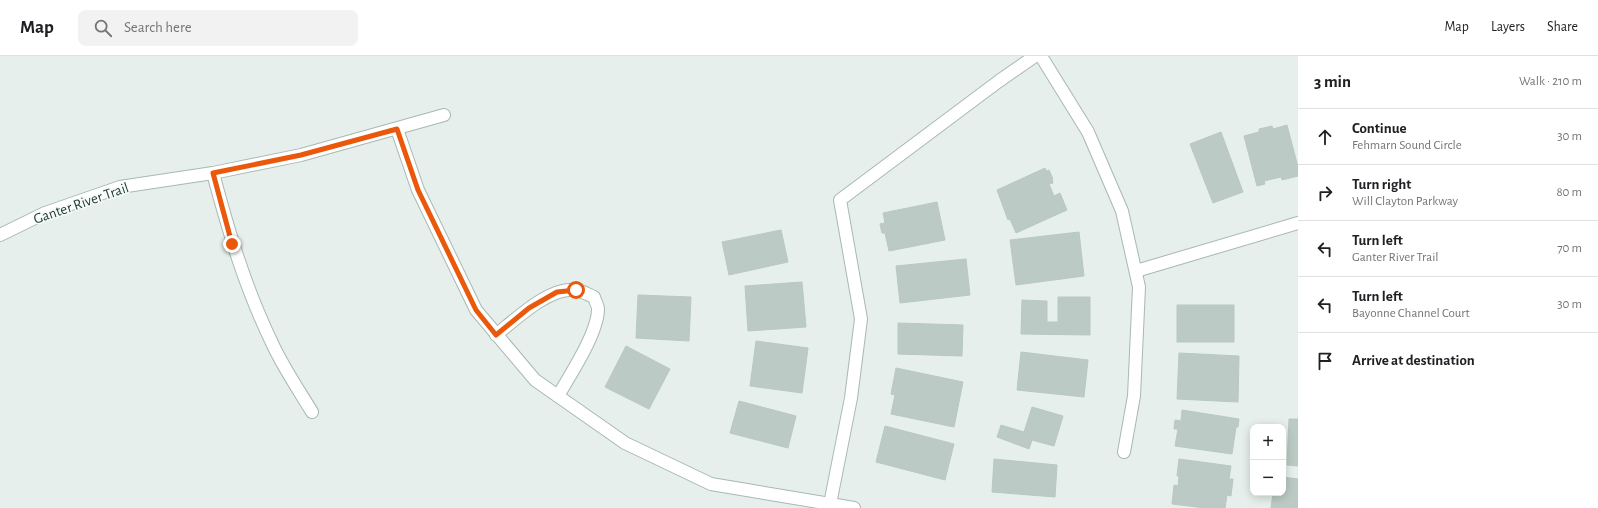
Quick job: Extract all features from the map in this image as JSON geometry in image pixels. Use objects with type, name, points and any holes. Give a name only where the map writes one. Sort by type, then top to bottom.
[{"type":"street","points":[[830,504],[851,398],[861,319],[840,200],[999,81],[1035,56]]},
{"type":"street","points":[[1041,56],[1088,132],[1122,211],[1136,271],[1139,287],[1134,396],[1124,452]]},
{"type":"street","name":"Ganter River Trail","points":[[0,235],[45,213],[120,187],[213,173],[301,155],[397,129],[444,114]]},
{"type":"street","points":[[397,129],[418,190],[476,310],[535,380],[625,443],[712,484],[854,508]]},
{"type":"street","points":[[213,173],[232,244],[249,293],[272,345],[312,412]]},
{"type":"street","points":[[1136,271],[1298,224]]},
{"type":"street","points":[[496,335],[529,308],[557,292],[576,290],[594,297],[598,309],[593,329],[584,350],[558,396]]},
{"type":"building","points":[[1287,125],[1298,167],[1298,176],[1282,180],[1281,177],[1264,181],[1265,184],[1257,186],[1244,136],[1259,132],[1259,129],[1272,126],[1273,129]]},
{"type":"building","points":[[1221,132],[1243,192],[1213,203],[1190,144]]},
{"type":"building","points":[[1045,168],[1046,171],[1049,170],[1053,179],[1053,183],[1049,184],[1054,196],[1060,193],[1067,210],[1016,233],[1010,219],[1008,220],[997,190]]},
{"type":"building","points":[[937,202],[945,240],[889,251],[885,233],[882,233],[880,224],[885,223],[883,213]]},
{"type":"building","points":[[781,230],[788,262],[729,275],[722,242]]},
{"type":"building","points":[[1079,232],[1084,276],[1016,285],[1010,240]]},
{"type":"building","points":[[966,259],[970,295],[900,303],[896,266]]},
{"type":"building","points":[[802,282],[806,327],[748,331],[745,286]]},
{"type":"building","points":[[638,295],[691,297],[689,341],[636,338]]},
{"type":"building","points":[[1058,297],[1090,297],[1090,335],[1021,334],[1022,300],[1047,301],[1047,322],[1058,322]]},
{"type":"building","points":[[1177,305],[1234,305],[1234,342],[1177,342]]},
{"type":"building","points":[[898,323],[963,325],[962,356],[898,354]]},
{"type":"building","points":[[756,341],[808,348],[802,393],[750,386]]},
{"type":"building","points":[[626,346],[670,369],[649,409],[605,387]]},
{"type":"building","points":[[1021,352],[1088,360],[1084,397],[1017,390]]},
{"type":"building","points":[[1179,353],[1239,356],[1238,402],[1177,399]]},
{"type":"building","points":[[896,368],[963,382],[954,427],[891,414],[895,395],[891,394]]},
{"type":"building","points":[[739,401],[796,416],[788,448],[730,433]]},
{"type":"building","points":[[1032,407],[1063,416],[1054,446],[1032,440],[1029,449],[997,437],[1001,425],[1024,432]]},
{"type":"building","points":[[1182,410],[1239,419],[1238,427],[1236,427],[1232,454],[1175,446],[1178,429],[1174,429],[1175,420],[1181,421]]},
{"type":"building","points":[[1289,419],[1298,419],[1298,466],[1287,465]]},
{"type":"building","points":[[885,426],[954,444],[945,480],[876,462]]},
{"type":"building","points":[[994,459],[1057,465],[1055,497],[992,492]]},
{"type":"building","points":[[1179,459],[1231,466],[1229,479],[1233,479],[1231,496],[1227,495],[1225,508],[1205,508],[1172,504],[1174,485],[1178,486],[1179,476],[1177,476]]},
{"type":"building","points":[[1286,477],[1298,479],[1298,508],[1271,508],[1273,496],[1286,496]]},
{"type":"route","points":[[232,244],[213,173],[301,155],[397,129],[418,190],[476,310],[496,335],[529,308],[557,292],[576,290]]}]
